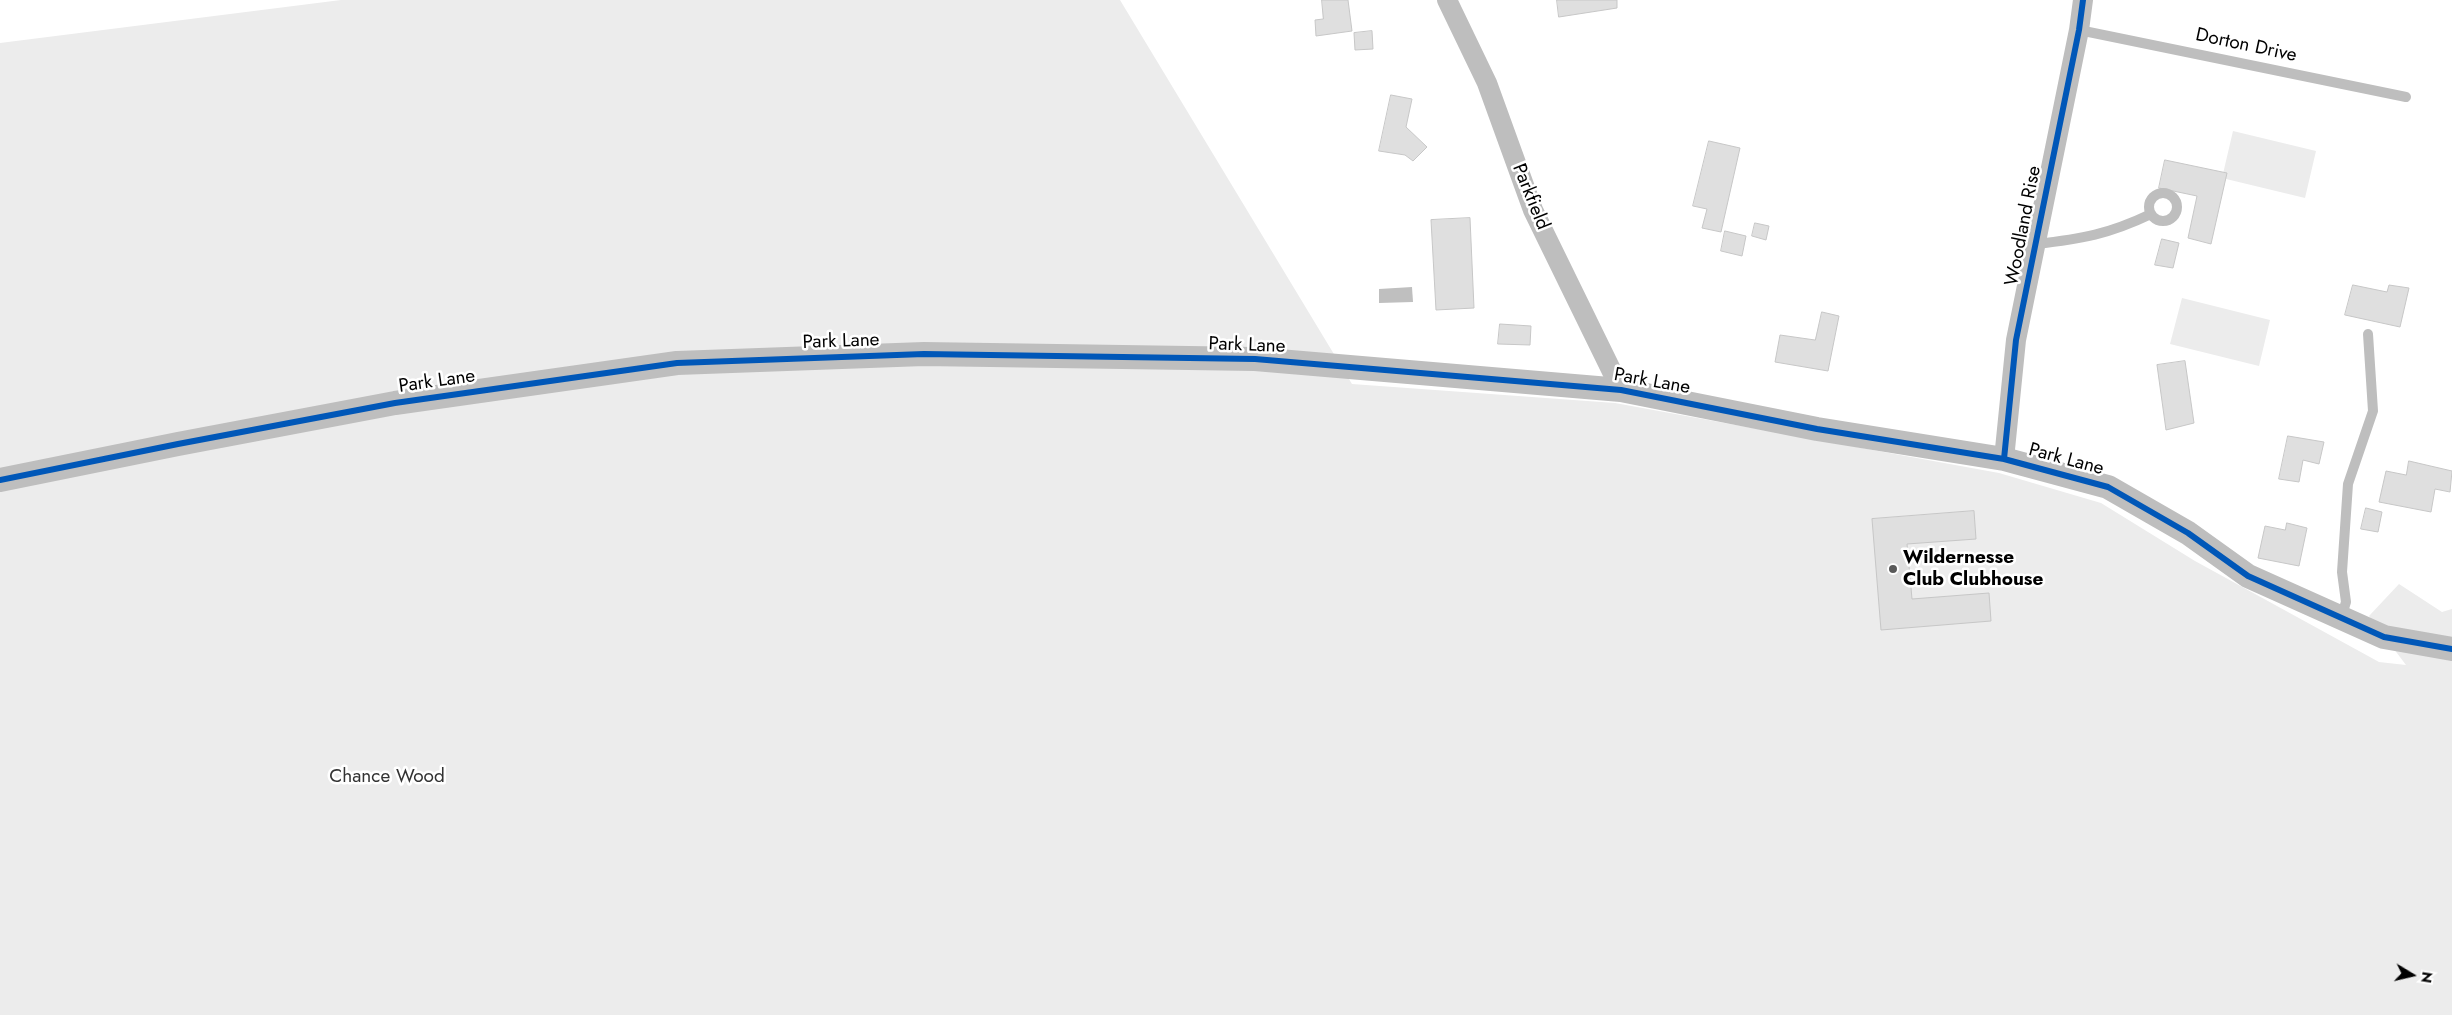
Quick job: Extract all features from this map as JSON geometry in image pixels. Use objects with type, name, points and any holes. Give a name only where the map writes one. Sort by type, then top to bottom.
[{"type":"street","name":"Parkfield","points":[[1447,0],[1487,83],[1533,210],[1621,390]]},
{"type":"street","name":"Woodland Rise","points":[[2004,459],[2016,340],[2079,30],[2083,0]]},
{"type":"street","name":"Park Lane","points":[[0,480],[395,403],[678,363],[924,354],[1255,359],[1621,390],[1817,429],[2004,459],[2108,487],[2188,533],[2248,576],[2384,637],[2452,649]]},
{"type":"lane","name":"Dorton Drive","points":[[2079,30],[2406,97]]},
{"type":"lane","points":[[2036,244],[2086,239],[2125,226],[2151,214]]},
{"type":"lane","points":[[2341,618],[2346,602],[2342,572],[2348,484],[2373,411],[2368,334]]},
{"type":"green space","name":"Chance Wood","points":[[341,0],[1120,0],[1352,384],[1615,403],[1999,473],[2101,503],[2195,561],[2379,662],[2406,665],[2369,616],[2399,584],[2442,612],[2452,609],[2452,1015],[0,1015],[0,43]]},
{"type":"green space","points":[[2233,131],[2316,151],[2305,198],[2222,178]]},
{"type":"green space","points":[[2182,298],[2270,320],[2259,366],[2170,344]]},
{"type":"shaded area","points":[[1412,287],[1413,302],[1379,303],[1379,289]]},
{"type":"building","points":[[1322,0],[1348,0],[1352,31],[1316,36],[1315,20],[1323,19]]},
{"type":"building","points":[[1557,0],[1617,0],[1617,8],[1559,17]]},
{"type":"building","points":[[1372,31],[1373,49],[1355,50],[1354,33]]},
{"type":"building","points":[[1391,95],[1412,99],[1406,127],[1427,147],[1413,161],[1405,155],[1379,151]]},
{"type":"building","points":[[1709,141],[1740,148],[1721,232],[1702,228],[1707,209],[1693,206]]},
{"type":"building","points":[[2165,160],[2227,173],[2211,244],[2188,238],[2197,196],[2159,188]]},
{"type":"building","points":[[1470,218],[1474,308],[1436,310],[1431,220]]},
{"type":"building","points":[[1755,223],[1769,226],[1766,240],[1752,236]]},
{"type":"building","points":[[1725,231],[1746,236],[1742,256],[1721,251]]},
{"type":"building","points":[[2162,239],[2179,243],[2173,268],[2155,265]]},
{"type":"building","points":[[2353,285],[2387,292],[2389,285],[2409,288],[2400,327],[2345,315]]},
{"type":"building","points":[[1822,312],[1839,316],[1828,371],[1775,362],[1780,335],[1815,340]]},
{"type":"building","points":[[1500,324],[1531,326],[1530,345],[1498,344]]},
{"type":"building","points":[[2185,361],[2194,423],[2166,430],[2157,365]]},
{"type":"building","points":[[2288,436],[2324,442],[2319,464],[2303,460],[2299,482],[2279,479]]},
{"type":"building","points":[[2409,461],[2452,471],[2450,492],[2435,489],[2431,512],[2379,502],[2386,471],[2406,475]]},
{"type":"building","points":[[2366,508],[2382,512],[2378,532],[2361,529]]},
{"type":"building","name":"Wildernesse Club Clubhouse","points":[[1974,511],[1976,539],[1907,544],[1912,599],[1989,593],[1991,621],[1881,630],[1872,519]]},
{"type":"building","points":[[2287,523],[2307,528],[2299,566],[2258,558],[2265,526],[2285,530]]},
{"type":"cycle path","points":[[2004,459],[2016,340],[2079,30],[2083,0]]},
{"type":"cycle path","points":[[0,480],[395,403],[677,363],[924,354],[1255,359],[1621,390],[1817,429],[2004,459],[2108,487],[2188,533],[2248,576],[2384,637],[2452,649]]},
{"type":"place","name":"Wildernesse Club Clubhouse","points":[[1893,569]]}]
